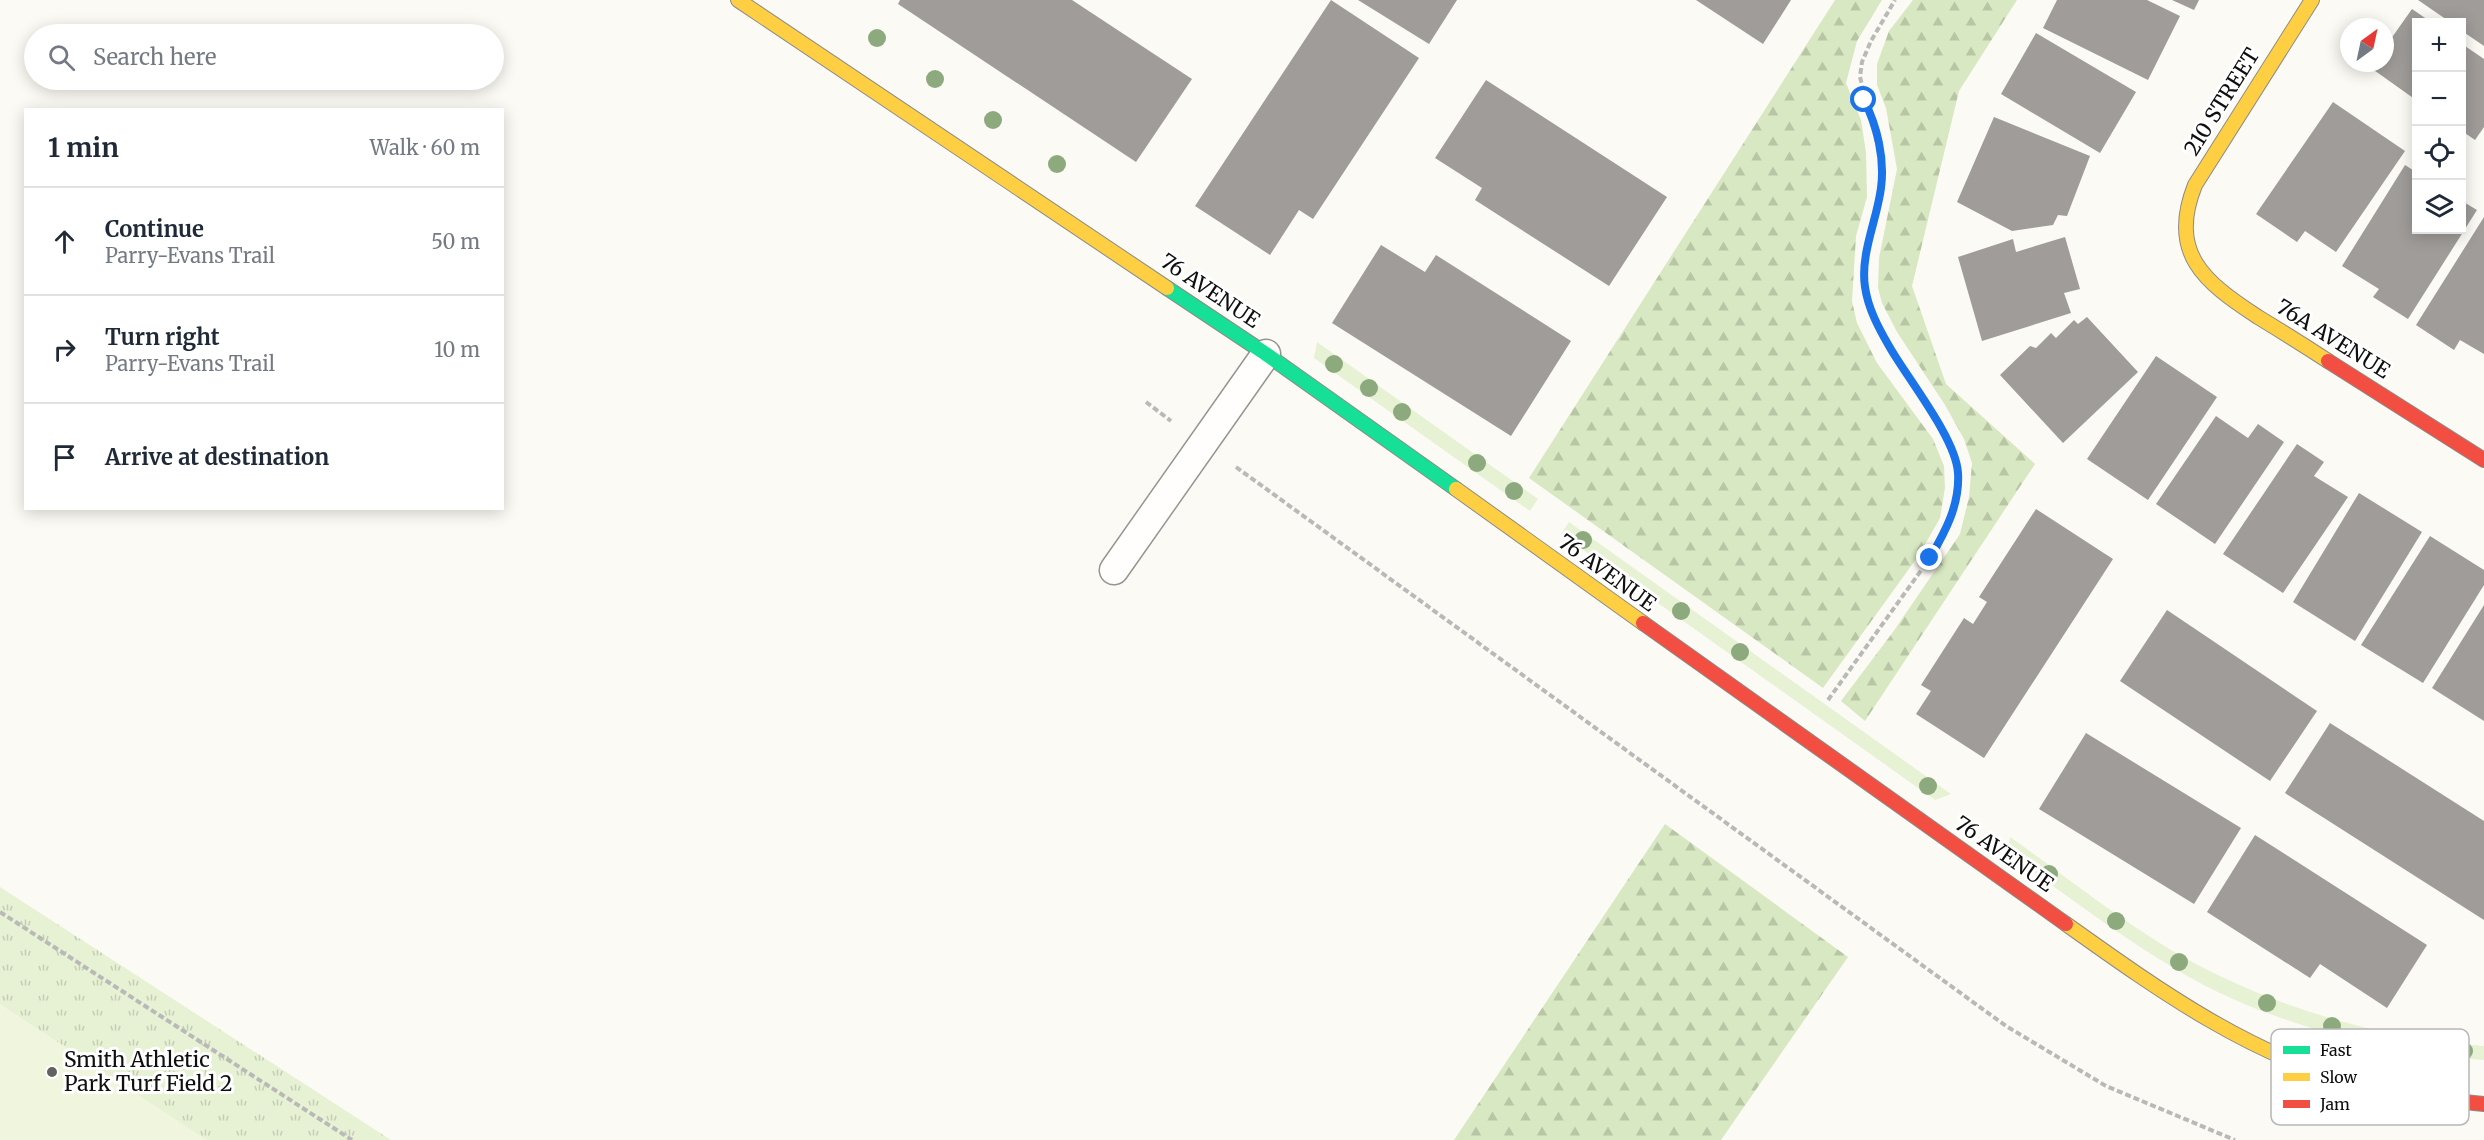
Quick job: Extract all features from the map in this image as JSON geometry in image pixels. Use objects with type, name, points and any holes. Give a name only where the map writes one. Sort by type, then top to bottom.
[{"type":"street","name":"76 AVENUE","points":[[738,0],[1266,354],[2150,983],[2254,1047],[2271,1054]]},
{"type":"street","name":"210 STREET","points":[[2184,233],[2186,205],[2195,185],[2312,0]]},
{"type":"street","name":"76A AVENUE","points":[[2184,233],[2191,257],[2202,276],[2221,293],[2484,460]]},
{"type":"street","name":"76 AVENUE","points":[[2469,1102],[2484,1104]]},
{"type":"lane","points":[[1114,570],[1266,354]]},
{"type":"path","points":[[1828,700],[1930,558],[1949,525],[1955,501],[1958,472],[1952,449],[1878,327],[1864,285],[1867,248],[1881,188],[1882,162],[1873,118],[1864,100],[1860,77],[1862,62],[1871,41],[1895,0]]},
{"type":"path","points":[[1146,402],[1178,426]]},
{"type":"path","points":[[1230,463],[2006,1026],[2106,1086],[2235,1140]]},
{"type":"path","points":[[0,912],[352,1140]]},
{"type":"green space","points":[[1835,0],[1882,0],[1857,41],[1846,83],[1861,120],[1866,153],[1867,197],[1856,236],[1852,301],[1857,323],[1877,363],[1933,439],[1944,466],[1945,488],[1940,518],[1919,555],[1823,688],[1529,478]]},
{"type":"green space","points":[[1913,0],[2017,0],[1959,91],[1912,286],[1946,384],[2035,464],[1865,721],[1841,701],[1893,632],[1960,534],[1969,497],[1972,463],[1964,439],[1945,405],[1897,332],[1882,303],[1878,288],[1879,258],[1897,169],[1886,108],[1877,85],[1877,64],[1889,31]]},
{"type":"green space","points":[[1317,342],[1538,499],[1530,511],[1314,358]]},
{"type":"green space","points":[[1569,522],[1951,794],[1935,800],[1561,534]]},
{"type":"green space","points":[[1665,824],[1848,957],[1721,1140],[1454,1140]]},
{"type":"green space","points":[[2010,837],[2106,907],[2166,947],[2202,967],[2279,1001],[2319,1015],[2374,1029],[2315,1029],[2286,1020],[2211,989],[2134,943],[2008,854]]},
{"type":"green space","points":[[0,887],[391,1140],[0,1140]]},
{"type":"green space","name":"Smith Athletic Park Turf Field 2","points":[[0,1004],[207,1140],[0,1140]]},
{"type":"green space","points":[[2469,1045],[2484,1046],[2484,1060],[2469,1058]]},
{"type":"building","points":[[900,0],[1072,0],[1192,79],[1136,162],[898,4]]},
{"type":"building","points":[[1331,0],[1419,58],[1313,219],[1299,210],[1270,255],[1195,206]]},
{"type":"building","points":[[1358,0],[1457,0],[1429,44]]},
{"type":"building","points":[[1696,0],[1791,0],[1763,44]]},
{"type":"building","points":[[2057,0],[2147,0],[2180,16],[2148,80],[2043,28]]},
{"type":"building","points":[[2172,0],[2199,0],[2194,10]]},
{"type":"building","points":[[2418,0],[2484,0],[2484,46],[2466,34],[2466,18],[2444,18]]},
{"type":"building","points":[[2412,9],[2425,18],[2412,18],[2412,97],[2377,72],[2394,72],[2394,34]]},
{"type":"building","points":[[2036,33],[2136,92],[2100,153],[2001,94]]},
{"type":"building","points":[[2466,47],[2484,59],[2484,127],[2475,140],[2466,134]]},
{"type":"building","points":[[1486,80],[1667,197],[1609,286],[1475,200],[1482,188],[1435,158]]},
{"type":"building","points":[[2333,102],[2405,151],[2336,252],[2305,231],[2297,242],[2256,214]]},
{"type":"building","points":[[1994,117],[2090,156],[2067,216],[2058,215],[2053,225],[2012,231],[1957,202]]},
{"type":"building","points":[[2405,165],[2412,169],[2412,234],[2462,234],[2408,319],[2373,297],[2379,289],[2342,266]]},
{"type":"building","points":[[2466,203],[2477,210],[2466,227]]},
{"type":"building","points":[[2484,217],[2484,354],[2460,340],[2454,350],[2416,325]]},
{"type":"building","points":[[2065,237],[2080,289],[2064,293],[2071,313],[1982,341],[1958,257],[2013,239],[2016,252]]},
{"type":"building","points":[[1381,245],[1425,272],[1436,255],[1571,341],[1511,436],[1332,323]]},
{"type":"building","points":[[2087,317],[2138,372],[2063,443],[2000,375],[2030,346],[2036,348],[2051,333],[2056,338],[2074,320],[2078,324]]},
{"type":"building","points":[[2156,356],[2217,397],[2148,500],[2087,459]]},
{"type":"building","points":[[2216,416],[2248,438],[2258,424],[2284,442],[2215,544],[2156,504]]},
{"type":"building","points":[[2297,444],[2324,462],[2314,476],[2348,497],[2283,593],[2223,554]]},
{"type":"building","points":[[2359,493],[2422,532],[2355,641],[2293,602]]},
{"type":"building","points":[[2036,509],[2113,559],[1984,758],[1916,714],[1931,691],[1921,685],[1964,618],[1973,624],[1987,602],[1979,597]]},
{"type":"building","points":[[2430,536],[2484,570],[2484,585],[2423,683],[2361,645]]},
{"type":"building","points":[[2484,605],[2484,721],[2432,688]]},
{"type":"building","points":[[2167,610],[2317,711],[2270,781],[2120,681]]},
{"type":"building","points":[[2330,723],[2484,821],[2484,920],[2285,793]]},
{"type":"building","points":[[2086,733],[2241,828],[2194,904],[2039,809]]},
{"type":"building","points":[[2255,835],[2427,945],[2387,1008],[2320,964],[2310,978],[2207,912]]},
{"type":"traffic: fast","points":[[1167,288],[1266,354],[1456,489]]},
{"type":"traffic: slow","points":[[738,0],[1167,288]]},
{"type":"traffic: slow","points":[[2312,0],[2195,185],[2188,209],[2186,229],[2189,247],[2196,263],[2207,278],[2239,304],[2328,361]]},
{"type":"traffic: slow","points":[[1456,489],[1643,623]]},
{"type":"traffic: slow","points":[[2066,924],[2172,997],[2271,1052]]},
{"type":"traffic: jam","points":[[2328,361],[2484,460]]},
{"type":"traffic: jam","points":[[1643,623],[2066,924]]},
{"type":"traffic: jam","points":[[2469,1102],[2484,1104]]},
{"type":"place","name":"Smith Athletic Park Turf Field 2","points":[[52,1072]]},
{"type":"route","points":[[1864,100],[1873,118],[1882,162],[1881,188],[1867,248],[1864,285],[1878,327],[1941,429],[1952,449],[1958,472],[1955,501],[1949,525],[1930,558]]}]
